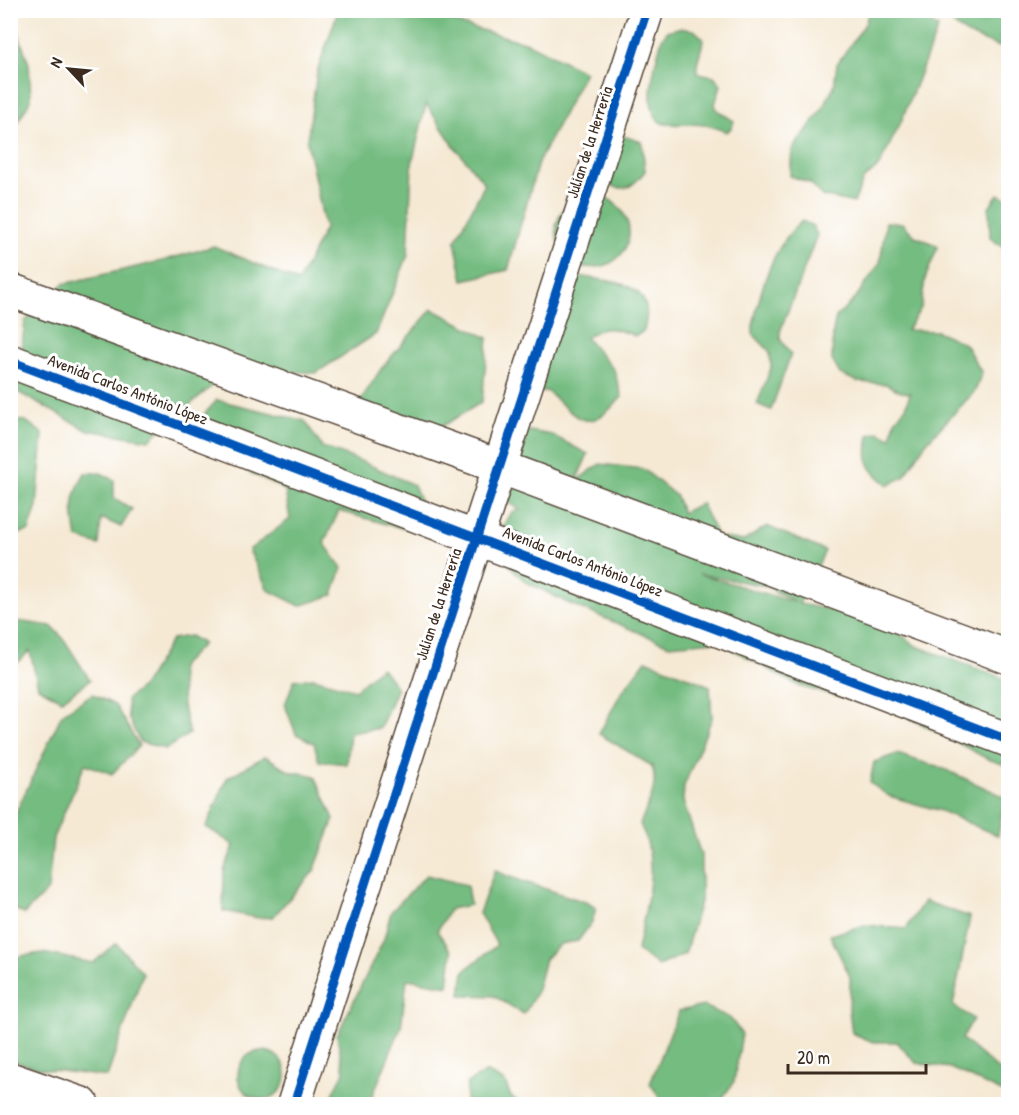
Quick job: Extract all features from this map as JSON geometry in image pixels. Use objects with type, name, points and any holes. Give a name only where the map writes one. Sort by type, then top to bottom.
[{"type":"street","name":"Julian de la Herrería","points":[[294,1104],[475,536],[500,467],[647,10]]},
{"type":"street","points":[[10,290],[500,467],[1008,657]]},
{"type":"street","name":"Avenida Carlos António López","points":[[10,361],[1008,740]]},
{"type":"street","points":[[10,1079],[82,1104]]},
{"type":"green space","points":[[338,11],[429,11],[463,25],[528,43],[585,72],[538,163],[508,270],[463,280],[455,241],[485,184],[454,146],[426,104],[412,164],[408,255],[376,334],[316,373],[233,368],[149,440],[87,430],[16,391],[25,321],[63,284],[162,261],[214,246],[298,282],[325,228],[307,142],[317,72]]},
{"type":"green space","points":[[869,11],[920,11],[921,16],[938,28],[901,122],[879,166],[863,180],[854,203],[822,196],[810,183],[790,176],[792,150],[821,111],[834,86],[837,64],[865,24]]},
{"type":"green space","points":[[942,11],[1008,11],[1008,50],[963,31],[955,26]]},
{"type":"green space","points":[[11,12],[29,64],[31,99],[11,134]]},
{"type":"green space","points":[[678,28],[694,30],[703,38],[697,73],[714,76],[721,85],[715,104],[717,110],[734,121],[727,132],[704,125],[665,124],[655,117],[652,108],[652,84],[662,38],[668,31]]},
{"type":"green space","points":[[623,136],[642,142],[645,171],[635,183],[626,188],[601,182]]},
{"type":"green space","points":[[998,194],[1008,199],[1008,250],[990,238],[989,207]]},
{"type":"green space","points":[[603,196],[617,206],[626,218],[629,231],[627,243],[621,254],[611,263],[597,267],[579,266],[557,239],[556,226],[560,214],[568,205]]},
{"type":"green space","points":[[802,221],[813,226],[817,235],[780,332],[780,339],[791,354],[771,410],[757,404],[771,368],[770,352],[753,334],[753,326],[764,283],[775,255]]},
{"type":"green space","points":[[886,222],[902,223],[915,236],[938,246],[925,279],[921,308],[907,330],[937,331],[965,344],[982,373],[975,391],[925,444],[904,477],[888,485],[875,474],[869,464],[867,452],[869,435],[879,432],[891,438],[895,420],[906,407],[910,393],[901,392],[886,384],[858,382],[840,374],[832,360],[836,317],[854,300],[880,263]]},
{"type":"green space","points":[[584,277],[610,281],[632,288],[645,303],[647,315],[644,331],[636,336],[604,329],[586,338],[614,370],[622,397],[610,409],[592,420],[576,417],[547,391],[533,393],[561,278]]},
{"type":"green space","points":[[432,309],[488,338],[482,402],[423,438],[353,412],[381,369]]},
{"type":"green space","points":[[217,400],[305,421],[322,447],[414,485],[431,527],[401,528],[339,511],[324,543],[342,568],[333,595],[300,606],[268,590],[249,550],[290,519],[285,490],[243,469],[193,427]]},
{"type":"green space","points":[[11,420],[26,421],[43,434],[37,506],[29,531],[11,536]]},
{"type":"green space","points":[[524,430],[552,435],[588,454],[576,481],[600,464],[643,469],[676,496],[682,513],[701,503],[718,537],[744,541],[767,526],[825,551],[799,604],[879,618],[916,646],[1008,680],[1008,766],[988,759],[903,714],[799,686],[717,641],[669,645],[568,603],[526,582],[491,548],[512,512],[520,510],[478,482]],"holes":[[[699,574],[766,586],[795,602]]]},
{"type":"green space","points":[[85,473],[101,473],[114,480],[114,498],[132,509],[121,527],[101,518],[99,545],[77,538],[74,504],[77,490]]},
{"type":"green space","points":[[16,621],[51,626],[63,638],[90,680],[62,700],[38,687],[30,651],[11,668],[11,623]]},
{"type":"green space","points":[[190,636],[203,644],[180,667],[183,706],[189,734],[166,749],[140,742],[128,717],[127,699],[143,686],[172,639]]},
{"type":"green space","points":[[646,660],[710,686],[712,718],[684,786],[683,801],[701,855],[701,898],[685,954],[658,966],[637,950],[647,902],[650,871],[650,855],[640,824],[653,788],[652,766],[599,734],[621,693]]},
{"type":"green space","points":[[381,667],[397,688],[380,728],[350,733],[347,764],[319,761],[314,743],[296,734],[285,705],[294,680],[314,678],[355,690]]},
{"type":"green space","points":[[92,694],[115,705],[139,746],[112,774],[85,764],[53,838],[48,890],[24,914],[11,907],[11,823],[62,714]]},
{"type":"green space","points":[[897,754],[944,769],[1005,797],[998,836],[941,811],[889,796],[870,783],[874,762]]},
{"type":"green space","points":[[265,756],[289,771],[315,776],[334,819],[314,871],[273,917],[258,918],[223,911],[224,871],[234,845],[206,827],[227,778]]},
{"type":"green space","points":[[495,870],[588,903],[596,908],[592,922],[578,941],[560,944],[545,959],[536,993],[524,1014],[494,996],[461,995],[464,971],[497,945],[479,913]]},
{"type":"green space","points":[[426,875],[467,885],[470,905],[450,909],[437,931],[452,952],[448,986],[407,979],[401,1027],[371,1099],[373,1104],[328,1104],[344,1072],[337,1035],[384,939],[391,912]]},
{"type":"green space","points":[[924,901],[970,917],[953,1005],[973,1019],[962,1039],[1000,1071],[1008,1074],[1008,1095],[950,1068],[916,1063],[897,1042],[873,1042],[852,1033],[849,1010],[850,977],[830,935],[866,925],[906,929]]},
{"type":"green space","points":[[116,943],[143,973],[107,1077],[37,1068],[11,1060],[11,967],[20,956],[43,953],[93,963]]},
{"type":"green space","points":[[704,1006],[730,1018],[742,1034],[734,1082],[718,1104],[665,1104],[650,1084],[679,1011]]},
{"type":"green space","points":[[257,1051],[267,1051],[282,1061],[286,1075],[285,1084],[276,1095],[267,1099],[257,1099],[242,1089],[238,1080],[238,1070],[248,1055]]},
{"type":"green space","points":[[486,1072],[505,1082],[511,1097],[522,1104],[466,1104],[467,1083]]},
{"type":"cycle path","points":[[294,1104],[647,10]]},
{"type":"cycle path","points":[[10,361],[1008,740]]}]
